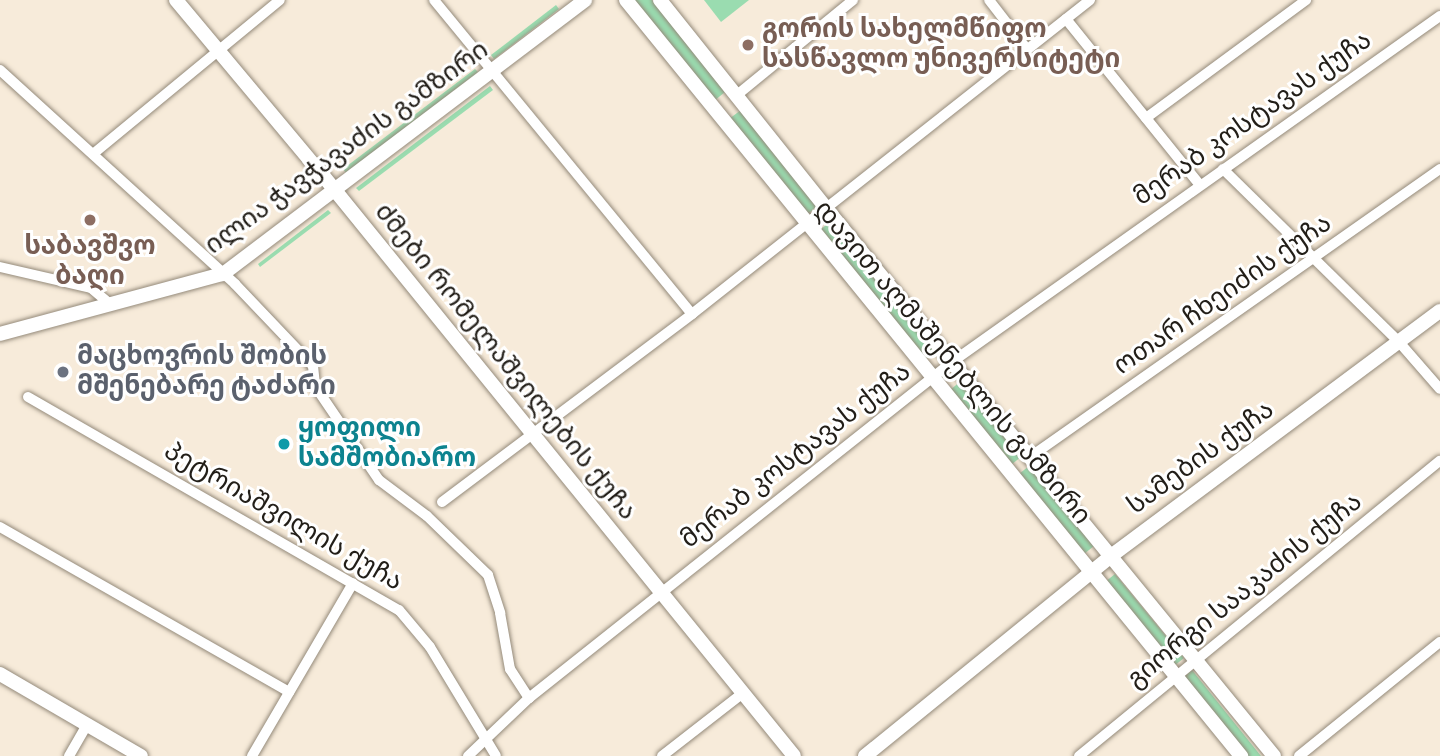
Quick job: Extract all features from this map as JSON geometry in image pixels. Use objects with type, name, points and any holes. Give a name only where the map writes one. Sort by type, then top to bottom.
[{"type":"street","name":"ძმები რომელაშვილების ქუჩა","points":[[176,0],[336,191],[794,756]]},
{"type":"street","points":[[433,0],[692,314]]},
{"type":"street","name":"ილია ჭავჭავაძის გამზირი","points":[[0,334],[223,274],[585,0]]},
{"type":"street","name":"დავით აღმაშენებლის გამზირი","points":[[626,0],[805,224],[934,377],[1241,756]]},
{"type":"street","name":"დავით აღმაშენებლის გამზირი","points":[[660,0],[825,208],[1274,756]]},
{"type":"street","points":[[737,95],[853,0]]},
{"type":"street","points":[[989,0],[1027,49]]},
{"type":"street","points":[[442,502],[519,441],[533,436],[692,314],[1090,0]]},
{"type":"street","points":[[1146,118],[1306,0]]},
{"type":"street","points":[[93,154],[275,2]]},
{"type":"street","name":"მერაბ კოსტავას ქუჩა","points":[[468,756],[529,698],[952,362],[1199,184],[1440,16]]},
{"type":"street","points":[[1066,19],[1199,184]]},
{"type":"street","points":[[0,70],[223,274],[313,366],[315,386],[379,480],[427,516],[488,575],[500,613],[510,669],[529,698]]},
{"type":"street","points":[[1223,169],[1399,342],[1440,389]]},
{"type":"street","name":"ოთარ ჩხეიძის ქუჩა","points":[[1030,457],[1440,169]]},
{"type":"street","points":[[0,267],[91,288],[110,304]]},
{"type":"street","name":"სამების ქუჩა","points":[[865,756],[1111,556],[1440,311]]},
{"type":"street","name":"პეტრიაშვილის ქუჩა","points":[[28,397],[399,610],[422,637],[496,756]]},
{"type":"street","name":"გიორგი სააკაძის ქუჩა","points":[[1079,756],[1440,461]]},
{"type":"street","points":[[0,527],[289,692]]},
{"type":"street","points":[[252,756],[353,583]]},
{"type":"street","points":[[1299,756],[1440,642]]},
{"type":"street","points":[[0,674],[141,756]]},
{"type":"street","points":[[662,756],[743,693]]},
{"type":"street","points":[[69,756],[87,725]]},
{"type":"green space","points":[[634,0],[652,0],[725,92],[714,101]]},
{"type":"green space","points":[[704,0],[749,0],[721,22]]},
{"type":"green space","points":[[556,5],[559,9],[494,59],[491,55]]},
{"type":"green space","points":[[475,69],[478,72],[346,173],[343,169]]},
{"type":"green space","points":[[490,86],[493,90],[359,191],[356,188]]},
{"type":"green space","points":[[741,110],[818,205],[807,215],[729,119]]},
{"type":"green space","points":[[328,210],[331,213],[260,267],[258,264]]},
{"type":"green space","points":[[831,221],[936,351],[925,360],[820,230]]},
{"type":"green space","points":[[961,381],[1022,456],[1011,465],[950,390]]},
{"type":"green space","points":[[1029,466],[1094,546],[1084,554],[1019,474]]},
{"type":"green space","points":[[1115,574],[1184,658],[1174,666],[1105,582]]},
{"type":"green space","points":[[1192,670],[1261,756],[1246,756],[1183,678]]},
{"type":"place","name":"გორის სახელმწიფო სასწავლო უნივერსიტეტი","points":[[748,45]]},
{"type":"place","name":"საბავშვო ბაღი","points":[[90,220]]},
{"type":"place","name":"მაცხოვრის შობის მშენებარე ტაძარი","points":[[63,372]]},
{"type":"place","name":"ყოფილი სამშობიარო","points":[[284,444]]}]
